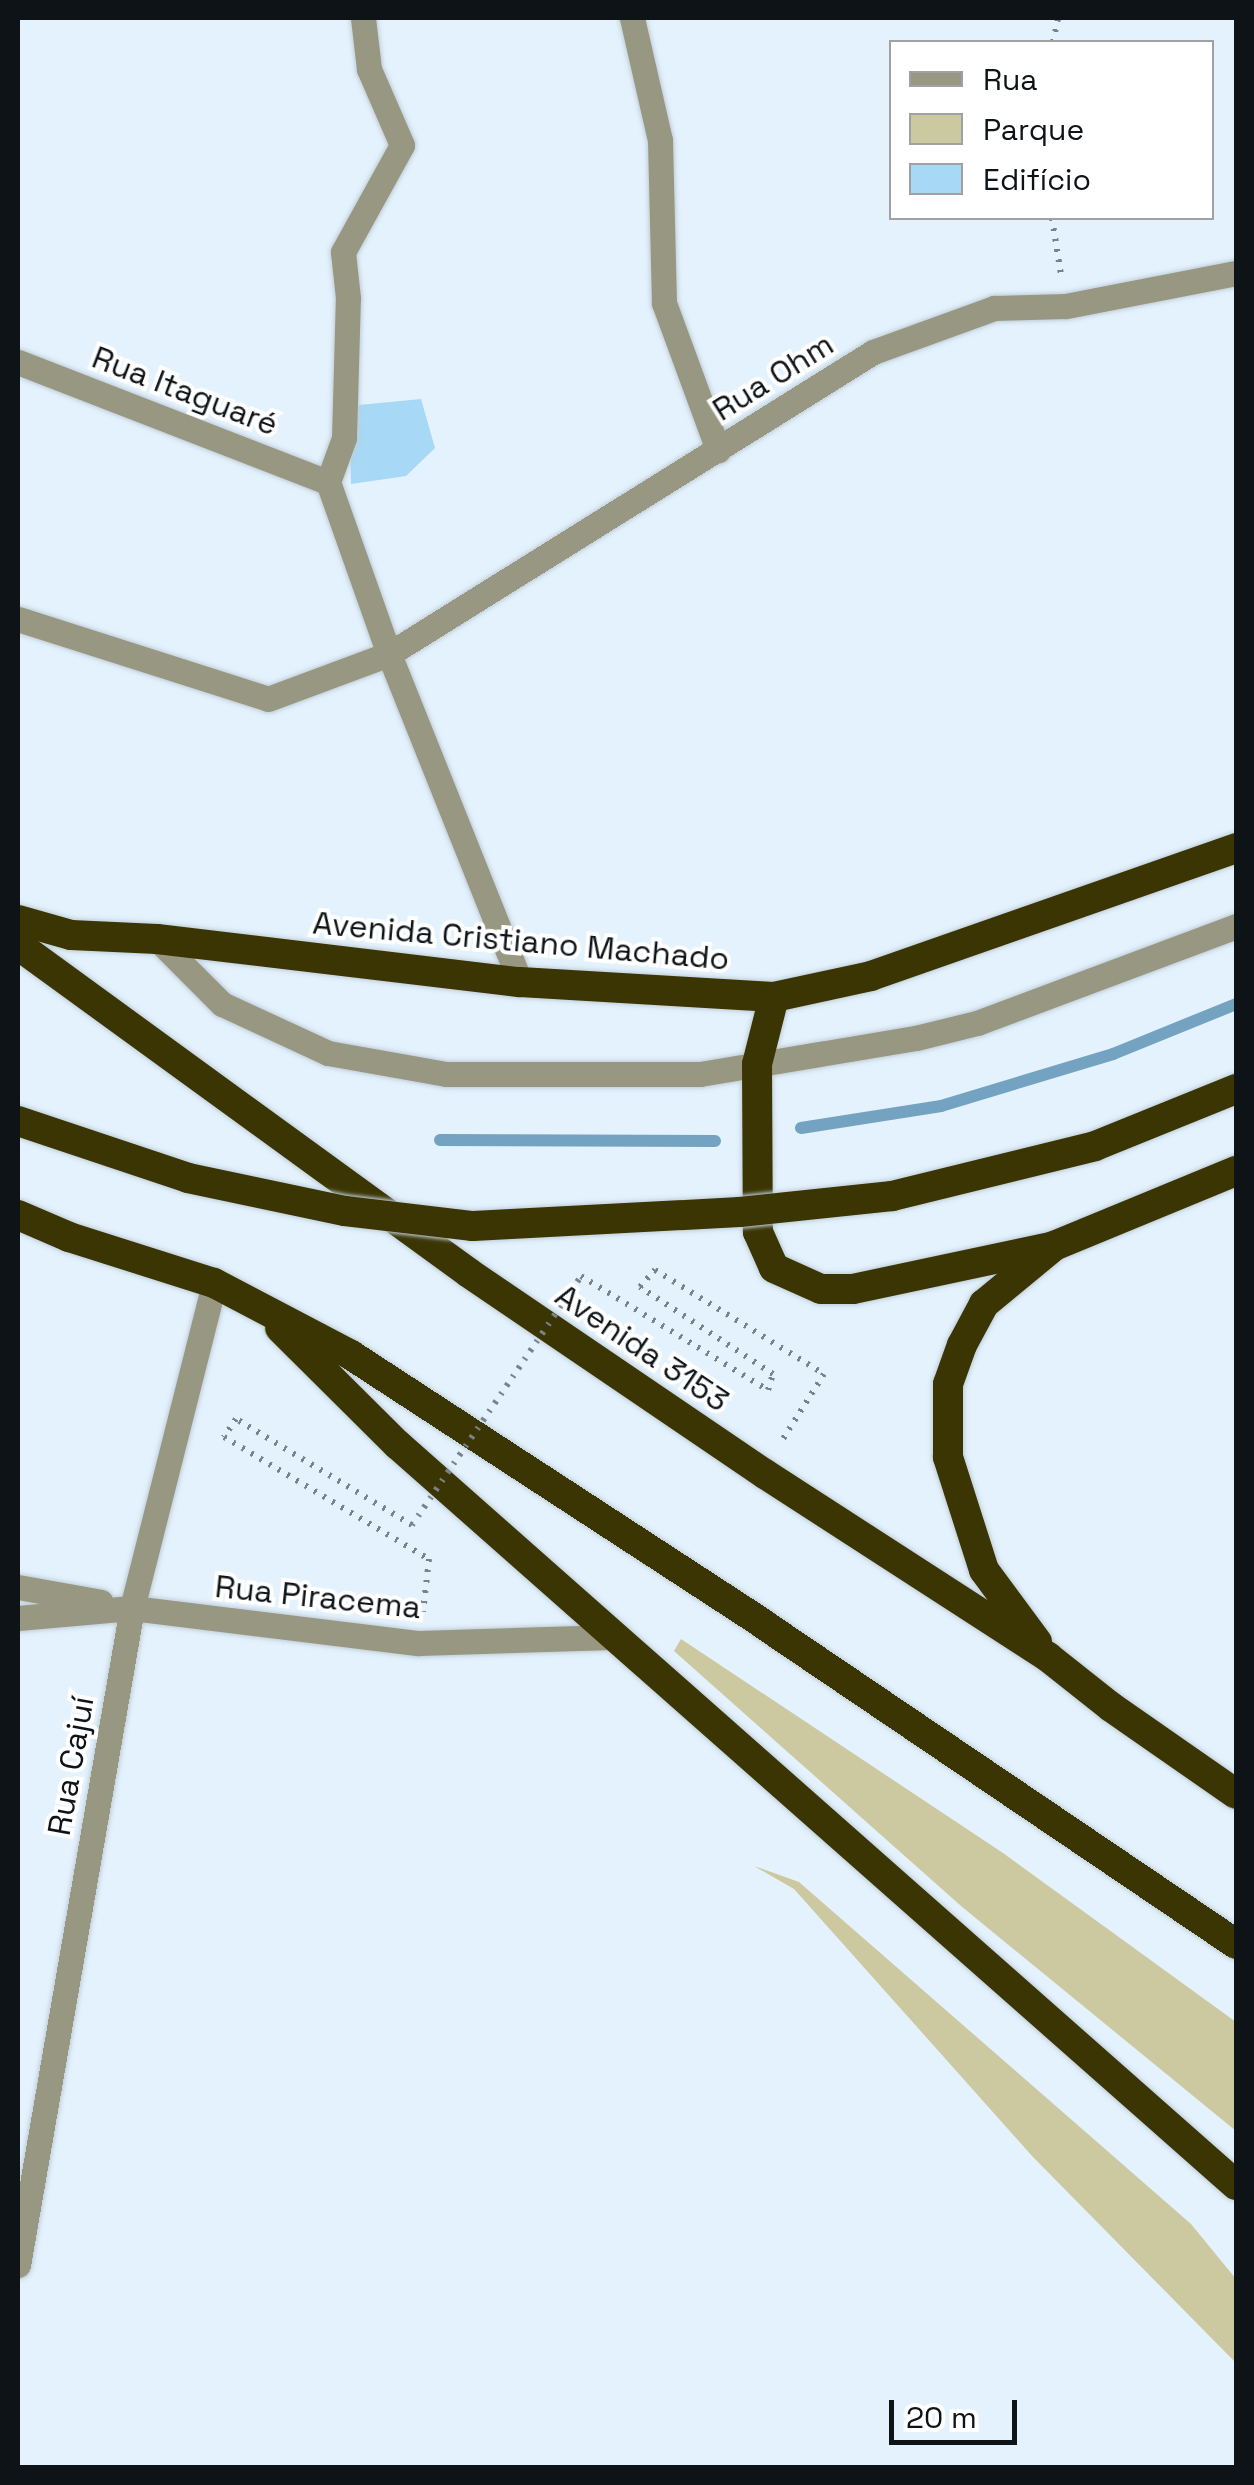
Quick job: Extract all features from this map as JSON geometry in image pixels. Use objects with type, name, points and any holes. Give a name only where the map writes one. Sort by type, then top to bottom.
[{"type":"highway","name":"Avenida Cristiano Machado","points":[[18,920],[71,935],[157,939],[520,982],[774,996],[872,976],[1236,848]]},
{"type":"highway","name":"Avenida 3153","points":[[18,946],[469,1273],[765,1474],[1048,1657],[1110,1707],[1236,1794]]},
{"type":"highway","points":[[774,996],[757,1076],[758,1232],[774,1268],[821,1289],[853,1289],[1054,1246],[1236,1171]]},
{"type":"highway","points":[[18,1121],[188,1178],[345,1212],[473,1226],[740,1212],[892,1196],[1095,1146],[1236,1089]]},
{"type":"highway","points":[[18,1215],[69,1237],[214,1283],[352,1355],[763,1624],[1236,1944]]},
{"type":"highway","points":[[1048,1657],[984,1570],[948,1456],[948,1384],[984,1304],[1054,1246]]},
{"type":"highway","points":[[256,1304],[398,1446],[1236,2185]]},
{"type":"street","points":[[363,18],[369,70],[402,144],[343,252],[348,298],[344,438],[328,482],[389,654],[520,982]]},
{"type":"street","points":[[632,18],[660,140],[664,303],[718,450]]},
{"type":"street","name":"Rua Ohm","points":[[18,619],[268,699],[389,654],[873,352],[994,308],[1066,306],[1236,273]]},
{"type":"street","name":"Rua Itaguaré","points":[[18,362],[328,482]]},
{"type":"street","points":[[157,939],[222,1004],[328,1053],[446,1074],[757,1076],[977,1023],[1236,926]]},
{"type":"street","name":"Rua Cajuí","points":[[18,2265],[132,1608],[214,1283]]},
{"type":"street","points":[[18,1587],[132,1608]]},
{"type":"street","name":"Rua Piracema","points":[[18,1618],[132,1608],[419,1643],[613,1637]]},
{"type":"path","points":[[1052,220],[1066,306]]},
{"type":"path","points":[[419,1643],[428,1559],[224,1436],[236,1419],[412,1525],[581,1276],[768,1390],[773,1374],[640,1287],[656,1270],[824,1374],[793,1417],[765,1474]]},
{"type":"green space","points":[[681,1639],[1003,1853],[1236,2022],[1236,2131],[961,1906],[674,1651]]},
{"type":"green space","points":[[754,1866],[799,1882],[1191,2224],[1236,2279],[1236,2363],[1033,2157],[794,1889]]},
{"type":"building","points":[[421,399],[435,448],[406,476],[351,484],[349,406]]},
{"type":"waterway","points":[[801,1128],[941,1106],[1113,1054],[1236,1004]]},
{"type":"waterway","points":[[440,1140],[715,1141]]}]
